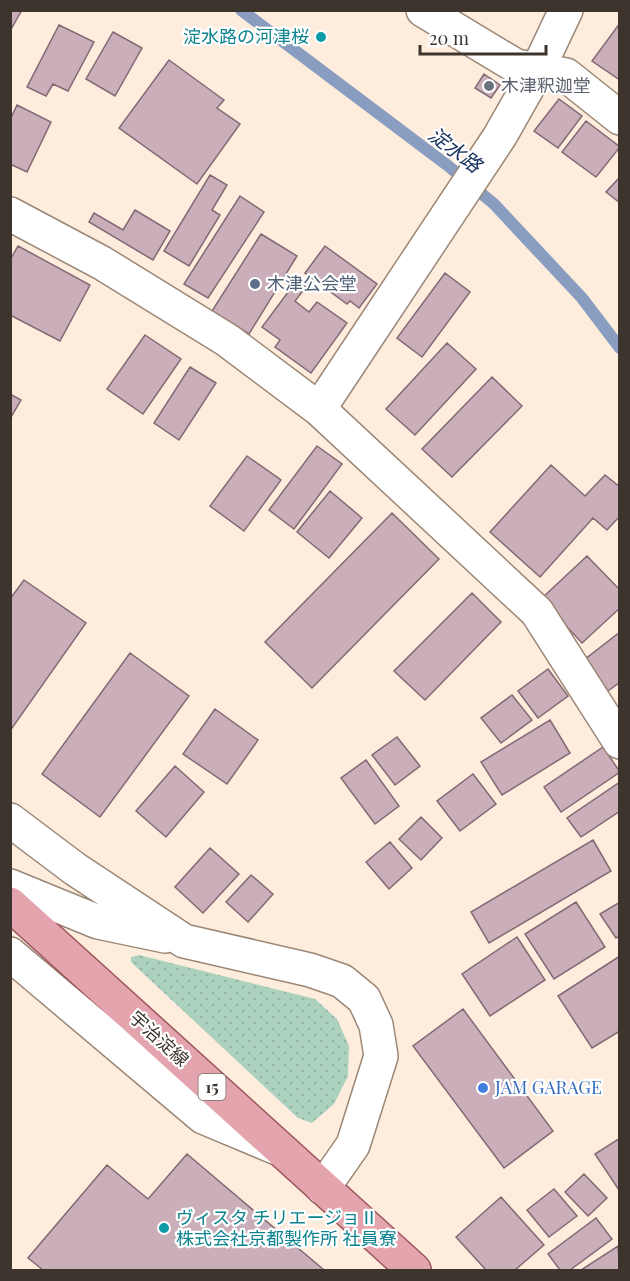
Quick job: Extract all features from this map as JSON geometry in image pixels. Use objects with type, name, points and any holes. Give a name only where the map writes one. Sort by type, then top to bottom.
[{"type":"main road","name":"宇治淀線","points":[[10,904],[414,1270]]},
{"type":"street","points":[[423,10],[516,66],[566,75],[620,118]]},
{"type":"street","points":[[319,409],[495,143],[537,69],[566,10]]},
{"type":"street","points":[[10,214],[102,262],[227,340],[319,409],[537,612],[620,742]]},
{"type":"street","points":[[10,820],[75,869],[184,940]]},
{"type":"street","points":[[10,886],[98,922],[310,970],[342,981],[364,999],[376,1026],[381,1056],[353,1145],[323,1188]]},
{"type":"street","points":[[10,954],[203,1117],[281,1150]]},
{"type":"green space","points":[[139,955],[315,999],[337,1019],[349,1046],[348,1076],[334,1104],[312,1123],[298,1118],[131,962],[131,957]]},
{"type":"building","points":[[10,10],[22,10],[10,31]]},
{"type":"building","points":[[620,23],[620,80],[592,61]]},
{"type":"building","points":[[59,25],[94,42],[68,91],[53,84],[46,96],[27,87]]},
{"type":"building","points":[[113,32],[142,48],[115,96],[86,79]]},
{"type":"building","points":[[169,60],[224,100],[217,108],[240,124],[197,184],[119,128]]},
{"type":"building","points":[[484,74],[500,85],[491,98],[475,88]]},
{"type":"building","points":[[559,99],[582,116],[558,148],[534,131]]},
{"type":"building","points":[[17,105],[51,122],[27,172],[10,164],[10,120]]},
{"type":"building","points":[[586,121],[620,147],[596,177],[562,152]]},
{"type":"building","points":[[210,175],[227,185],[212,210],[220,215],[189,266],[164,251]]},
{"type":"building","points":[[620,177],[620,203],[606,192]]},
{"type":"building","points":[[240,196],[264,212],[208,298],[184,284]]},
{"type":"building","points":[[135,210],[170,231],[153,260],[89,222],[94,213],[123,230]]},
{"type":"building","name":"木津公会堂","points":[[261,234],[297,256],[249,334],[212,311]]},
{"type":"building","points":[[18,246],[90,285],[60,341],[10,315],[10,260]]},
{"type":"building","points":[[325,246],[377,284],[359,308],[350,301],[347,304],[305,273]]},
{"type":"building","points":[[445,273],[470,292],[422,357],[397,338]]},
{"type":"building","points":[[297,280],[306,287],[295,301],[309,312],[317,302],[347,323],[311,373],[275,347],[280,340],[262,327]]},
{"type":"building","points":[[145,335],[181,359],[143,414],[107,389]]},
{"type":"building","points":[[447,343],[476,369],[415,435],[386,409]]},
{"type":"building","points":[[190,367],[216,383],[179,440],[154,423]]},
{"type":"building","points":[[492,377],[522,406],[452,477],[422,449]]},
{"type":"building","points":[[10,394],[21,400],[10,419]]},
{"type":"building","points":[[317,446],[342,464],[294,529],[269,510]]},
{"type":"building","points":[[247,456],[281,480],[244,531],[210,506]]},
{"type":"building","points":[[551,465],[585,496],[605,475],[620,487],[620,516],[607,530],[593,518],[540,577],[490,532]]},
{"type":"building","points":[[330,491],[362,518],[329,558],[297,532]]},
{"type":"building","points":[[392,513],[439,559],[312,688],[265,642]]},
{"type":"building","points":[[587,556],[620,590],[620,608],[582,643],[541,599]]},
{"type":"building","points":[[24,580],[86,623],[10,731],[10,599]]},
{"type":"building","points":[[472,593],[501,622],[425,700],[394,671]]},
{"type":"building","points":[[620,632],[620,682],[608,691],[584,660]]},
{"type":"building","points":[[130,653],[189,696],[100,817],[42,774]]},
{"type":"building","points":[[548,669],[568,696],[538,718],[518,691]]},
{"type":"building","points":[[512,695],[532,720],[501,743],[481,718]]},
{"type":"building","points":[[215,709],[258,740],[227,784],[183,754]]},
{"type":"building","points":[[550,720],[570,753],[502,795],[481,762]]},
{"type":"building","points":[[397,737],[420,766],[395,785],[372,755]]},
{"type":"building","points":[[603,747],[620,772],[561,812],[544,787]]},
{"type":"building","points":[[366,760],[399,806],[375,824],[341,778]]},
{"type":"building","points":[[175,766],[204,792],[166,837],[136,811]]},
{"type":"building","points":[[473,774],[496,804],[460,831],[437,801]]},
{"type":"building","points":[[620,782],[620,811],[581,837],[567,818]]},
{"type":"building","points":[[421,817],[442,838],[421,860],[399,839]]},
{"type":"building","points":[[593,840],[611,871],[489,943],[471,912]]},
{"type":"building","points":[[390,842],[412,868],[389,889],[366,862]]},
{"type":"building","points":[[210,848],[239,874],[203,913],[175,887]]},
{"type":"building","points":[[251,875],[273,894],[248,922],[226,902]]},
{"type":"building","points":[[576,902],[605,947],[554,979],[525,934]]},
{"type":"building","points":[[620,902],[620,936],[616,938],[600,914]]},
{"type":"building","points":[[517,937],[545,980],[490,1016],[462,974]]},
{"type":"building","points":[[620,956],[620,1031],[592,1048],[558,996]]},
{"type":"building","name":"JAM GARAGE","points":[[463,1009],[553,1131],[504,1168],[413,1046]]},
{"type":"building","points":[[620,1138],[620,1189],[619,1190],[595,1154]]},
{"type":"building","name":"ヴィスタ チリエージョⅡ 株式会社京都製作所 社員寮","points":[[187,1154],[324,1270],[43,1270],[28,1258],[107,1165],[148,1199]]},
{"type":"building","points":[[584,1174],[607,1198],[588,1216],[565,1192]]},
{"type":"building","points":[[554,1189],[577,1216],[549,1237],[527,1210]]},
{"type":"building","points":[[501,1197],[544,1245],[515,1270],[486,1270],[456,1237]]},
{"type":"building","points":[[596,1218],[612,1239],[570,1270],[560,1270],[548,1254]]},
{"type":"building","points":[[618,1246],[620,1270],[581,1270]]},
{"type":"waterway","name":"淀水路","points":[[241,10],[447,165],[494,204],[582,298],[620,348]]},
{"type":"place","name":"淀水路の河津桜","points":[[321,37]]},
{"type":"place","name":"木津釈迦堂","points":[[489,86]]},
{"type":"place","name":"木津公会堂","points":[[255,284]]},
{"type":"place","name":"JAM GARAGE","points":[[483,1088]]},
{"type":"place","name":"ヴィスタ チリエージョⅡ 株式会社京都製作所 社員寮","points":[[164,1228]]}]
